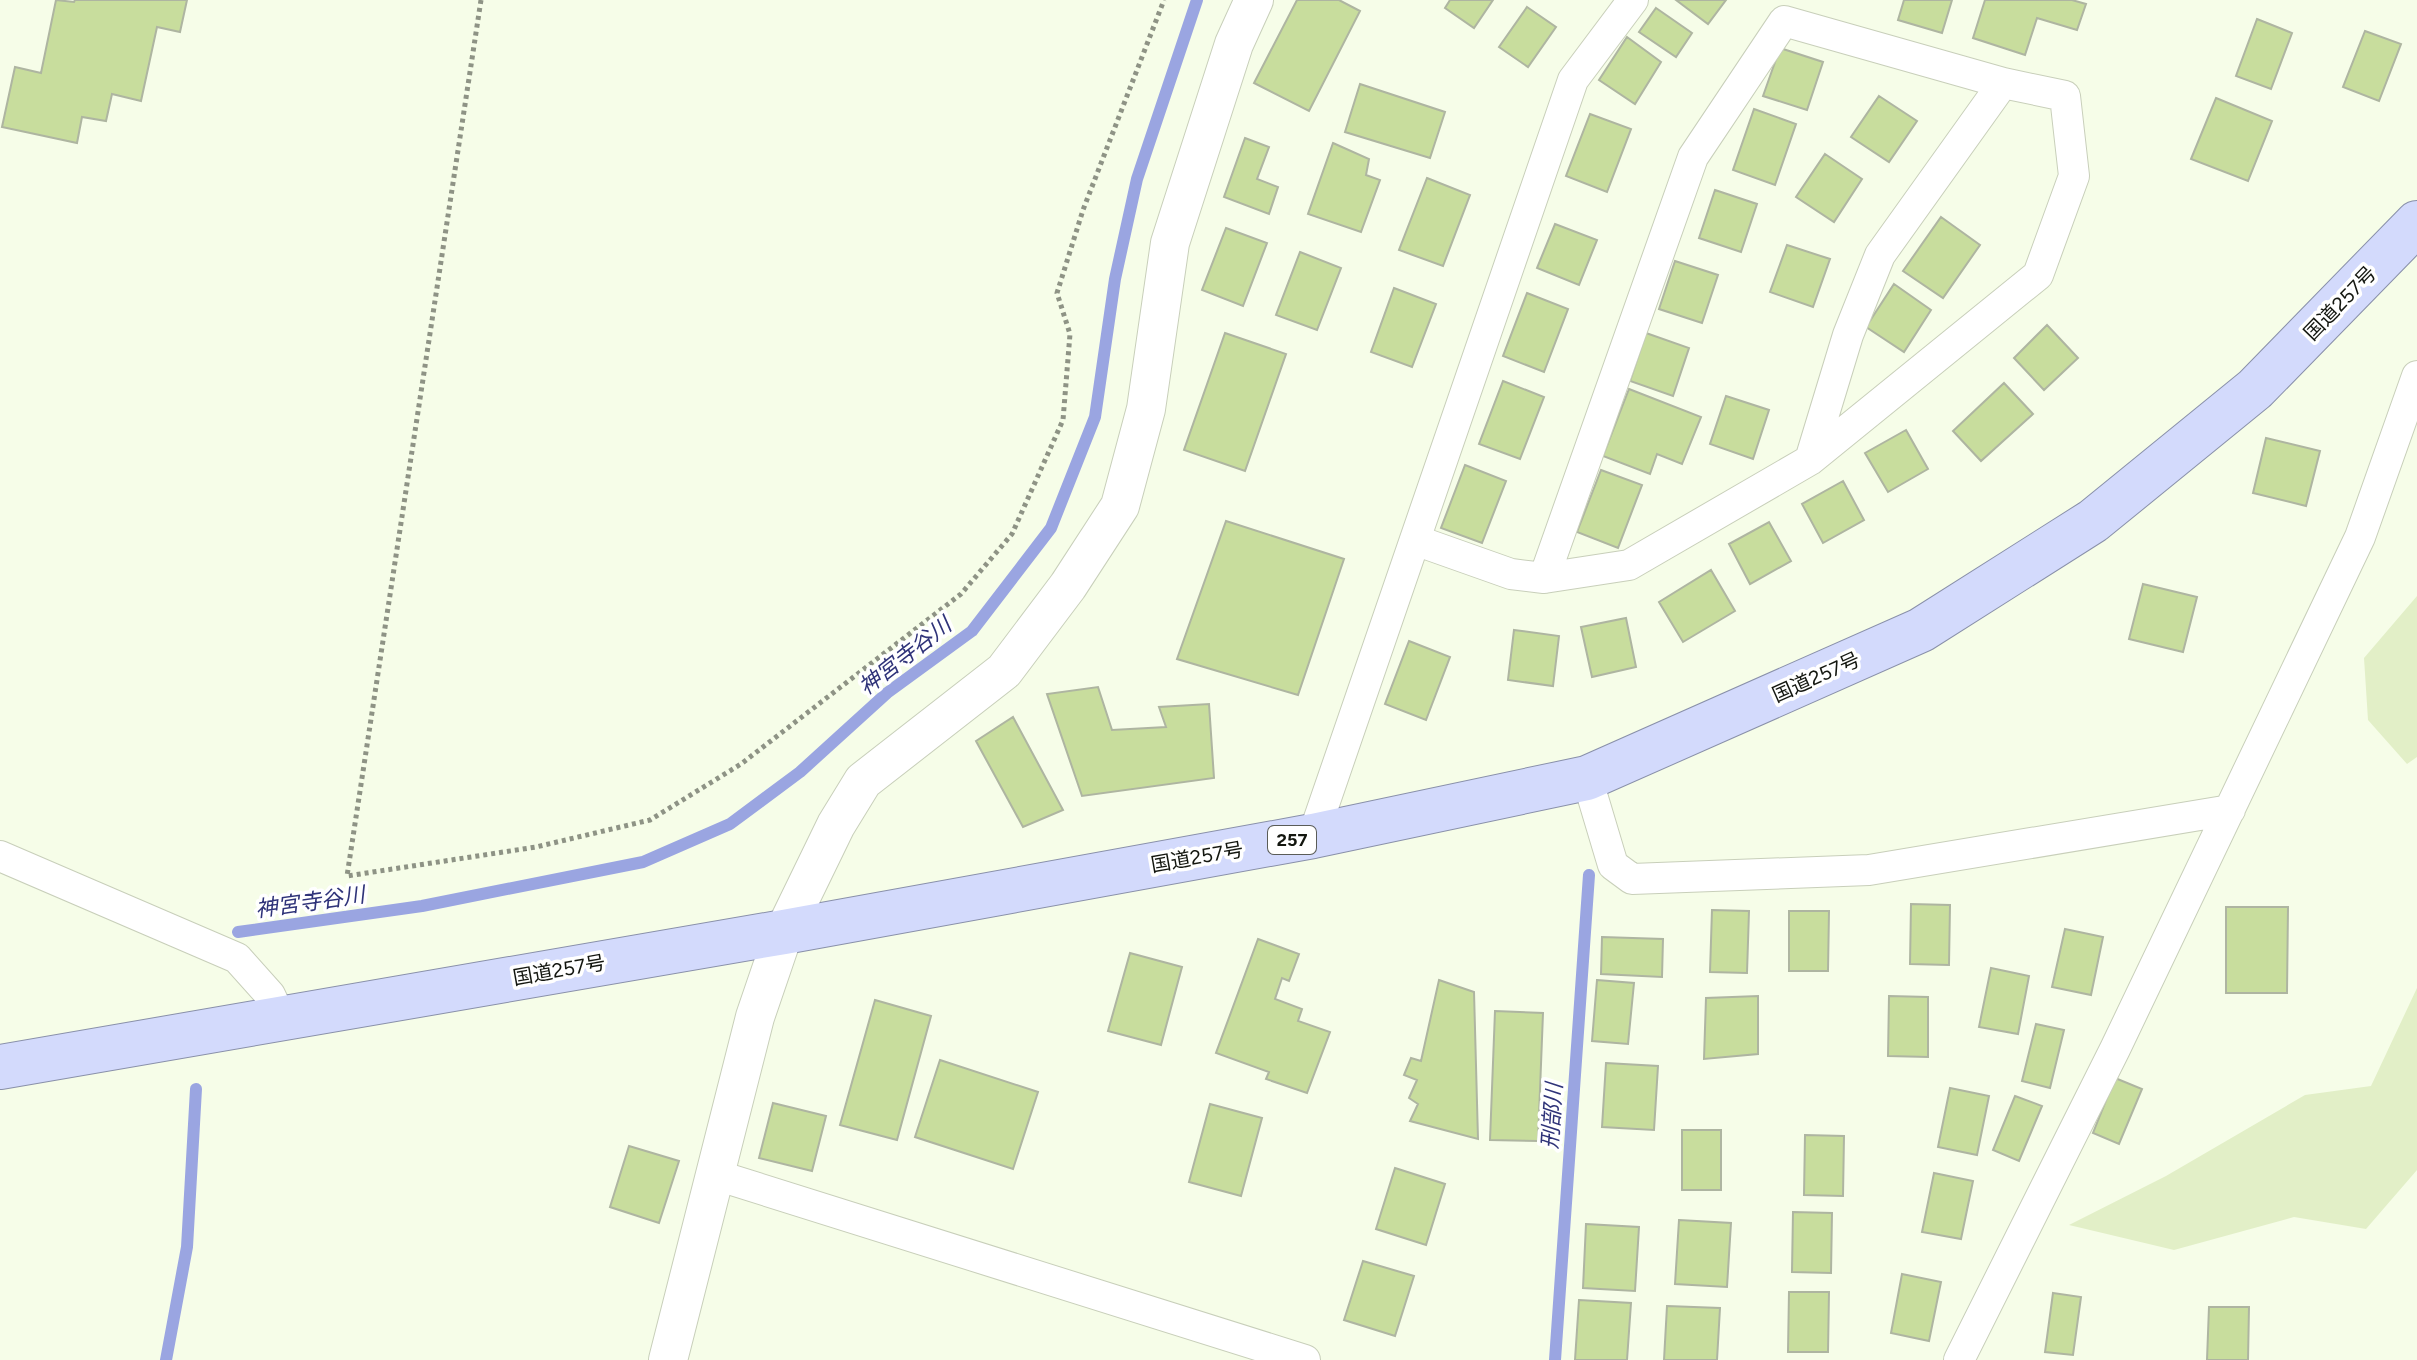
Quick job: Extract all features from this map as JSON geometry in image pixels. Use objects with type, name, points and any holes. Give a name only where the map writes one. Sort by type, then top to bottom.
[{"type":"highway","name":"国道257号","points":[[0,1067],[784,932],[1313,836],[1587,778],[1921,630],[2093,521],[2255,389],[2416,227]]},
{"type":"street","points":[[668,1360],[755,1017],[784,932],[836,825],[863,781],[1004,671],[1068,586],[1120,506],[1146,409],[1170,243],[1234,44],[1254,0]]},
{"type":"street","points":[[1313,836],[1573,80],[1633,0]]},
{"type":"street","points":[[1415,540],[1511,574],[1544,578],[1629,565],[1810,460],[2038,275],[2074,176],[2065,96],[2003,83],[1784,21],[1693,157],[1544,578]]},
{"type":"street","points":[[1810,460],[1848,335],[1880,255],[2003,83]]},
{"type":"street","points":[[1959,1360],[2115,1049],[2360,537],[2417,376]]},
{"type":"street","points":[[1587,778],[1613,865],[1632,879],[1869,870],[2230,810]]},
{"type":"street","points":[[0,856],[237,958],[270,995],[281,1018]]},
{"type":"street","points":[[716,1175],[1273,1356],[1305,1360]]},
{"type":"path","points":[[481,0],[347,876],[536,847],[650,820],[741,764],[961,594],[1012,534],[1063,420],[1070,334],[1057,293],[1083,210],[1164,0]]},
{"type":"green space","points":[[2417,596],[2417,757],[2407,764],[2368,720],[2364,658]]},
{"type":"green space","points":[[2417,988],[2417,1170],[2366,1229],[2294,1217],[2174,1250],[2069,1225],[2166,1176],[2305,1095],[2371,1086]]},
{"type":"building","points":[[56,0],[187,0],[180,32],[157,27],[141,101],[112,94],[106,121],[82,117],[77,143],[2,127],[15,67],[41,73]]},
{"type":"building","points":[[1297,0],[1339,0],[1360,11],[1309,111],[1254,83]]},
{"type":"building","points":[[1450,0],[1493,0],[1474,28],[1445,8]]},
{"type":"building","points":[[1676,0],[1726,0],[1708,24]]},
{"type":"building","points":[[1904,0],[1952,0],[1942,33],[1898,20]]},
{"type":"building","points":[[1985,0],[2072,0],[2086,4],[2077,30],[2037,18],[2025,55],[1973,38]]},
{"type":"building","points":[[1527,7],[1556,27],[1528,67],[1499,47]]},
{"type":"building","points":[[1656,8],[1692,33],[1676,57],[1639,32]]},
{"type":"building","points":[[2257,19],[2292,33],[2271,89],[2236,76]]},
{"type":"building","points":[[2365,31],[2401,44],[2379,101],[2343,87]]},
{"type":"building","points":[[1627,37],[1661,62],[1635,104],[1599,80]]},
{"type":"building","points":[[1780,48],[1823,62],[1807,110],[1763,96]]},
{"type":"building","points":[[1360,84],[1445,112],[1430,158],[1345,132]]},
{"type":"building","points":[[1879,96],[1917,121],[1889,162],[1851,137]]},
{"type":"building","points":[[2216,98],[2272,121],[2248,181],[2191,159]]},
{"type":"building","points":[[1754,109],[1796,124],[1775,185],[1733,170]]},
{"type":"building","points":[[1590,114],[1631,129],[1607,192],[1566,176]]},
{"type":"building","points":[[1245,138],[1269,147],[1257,179],[1278,187],[1269,214],[1224,197]]},
{"type":"building","points":[[1333,143],[1369,159],[1366,175],[1380,180],[1361,232],[1308,214]]},
{"type":"building","points":[[1825,154],[1862,179],[1834,222],[1796,197]]},
{"type":"building","points":[[1427,178],[1470,195],[1443,266],[1399,250]]},
{"type":"building","points":[[1715,190],[1757,204],[1741,252],[1699,238]]},
{"type":"building","points":[[1941,217],[1980,245],[1943,298],[1903,271]]},
{"type":"building","points":[[1555,224],[1597,240],[1579,285],[1537,268]]},
{"type":"building","points":[[1226,228],[1267,243],[1243,306],[1202,290]]},
{"type":"building","points":[[1787,245],[1830,259],[1813,307],[1770,292]]},
{"type":"building","points":[[1300,252],[1341,268],[1317,330],[1276,315]]},
{"type":"building","points":[[1675,261],[1718,275],[1702,323],[1659,309]]},
{"type":"building","points":[[1894,284],[1931,310],[1904,352],[1866,327]]},
{"type":"building","points":[[1394,288],[1436,304],[1412,367],[1371,352]]},
{"type":"building","points":[[1527,293],[1568,309],[1544,372],[1503,356]]},
{"type":"building","points":[[2047,325],[2078,358],[2044,390],[2014,358]]},
{"type":"building","points":[[1225,333],[1286,354],[1245,471],[1184,450]]},
{"type":"building","points":[[1646,333],[1689,348],[1673,396],[1630,381]]},
{"type":"building","points":[[1503,381],[1544,397],[1520,459],[1479,444]]},
{"type":"building","points":[[2004,383],[2033,414],[1981,461],[1953,431]]},
{"type":"building","points":[[1629,389],[1701,417],[1682,464],[1657,454],[1650,474],[1603,456]]},
{"type":"building","points":[[1726,396],[1769,410],[1753,459],[1710,444]]},
{"type":"building","points":[[1906,430],[1928,469],[1888,492],[1865,453]]},
{"type":"building","points":[[2266,438],[2320,451],[2306,506],[2253,493]]},
{"type":"building","points":[[1465,465],[1506,481],[1482,543],[1441,528]]},
{"type":"building","points":[[1601,470],[1642,485],[1618,548],[1577,532]]},
{"type":"building","points":[[1843,481],[1864,520],[1823,543],[1802,504]]},
{"type":"building","points":[[1226,521],[1344,559],[1298,695],[1177,659]]},
{"type":"building","points":[[1769,522],[1791,561],[1750,584],[1729,544]]},
{"type":"building","points":[[1711,570],[1735,611],[1683,642],[1659,602]]},
{"type":"building","points":[[2143,584],[2197,597],[2183,652],[2129,639]]},
{"type":"building","points":[[1626,618],[1636,667],[1592,677],[1581,627]]},
{"type":"building","points":[[1514,630],[1559,636],[1553,686],[1508,680]]},
{"type":"building","points":[[1409,641],[1450,657],[1426,720],[1385,704]]},
{"type":"building","points":[[1098,687],[1112,730],[1166,727],[1159,707],[1209,704],[1214,778],[1082,796],[1047,694]]},
{"type":"building","points":[[1013,717],[1063,810],[1023,827],[976,741]]},
{"type":"building","points":[[1911,904],[1950,905],[1949,965],[1910,964]]},
{"type":"building","points":[[2226,907],[2288,907],[2287,993],[2226,993]]},
{"type":"building","points":[[1712,910],[1749,911],[1747,973],[1710,972]]},
{"type":"building","points":[[1789,911],[1829,911],[1828,971],[1789,971]]},
{"type":"building","points":[[2065,929],[2103,937],[2091,995],[2052,987]]},
{"type":"building","points":[[1602,937],[1663,939],[1662,977],[1601,974]]},
{"type":"building","points":[[1258,939],[1299,954],[1289,981],[1282,978],[1275,999],[1302,1009],[1298,1021],[1330,1032],[1307,1093],[1266,1079],[1269,1072],[1216,1053]]},
{"type":"building","points":[[1130,953],[1182,967],[1161,1045],[1108,1031]]},
{"type":"building","points":[[1991,968],[2029,976],[2018,1034],[1979,1027]]},
{"type":"building","points":[[1439,980],[1474,992],[1478,1139],[1410,1121],[1418,1104],[1409,1098],[1417,1080],[1404,1075],[1411,1058],[1421,1061]]},
{"type":"building","points":[[1597,980],[1634,983],[1628,1044],[1592,1041]]},
{"type":"building","points":[[1758,996],[1758,1054],[1704,1059],[1706,998]]},
{"type":"building","points":[[1889,996],[1928,997],[1928,1057],[1888,1056]]},
{"type":"building","points":[[875,1000],[931,1016],[897,1140],[840,1125]]},
{"type":"building","points":[[1495,1011],[1543,1013],[1538,1141],[1490,1140]]},
{"type":"building","points":[[2036,1024],[2064,1030],[2050,1088],[2022,1081]]},
{"type":"building","points":[[940,1060],[1038,1092],[1013,1169],[915,1137]]},
{"type":"building","points":[[1606,1063],[1658,1066],[1654,1130],[1602,1127]]},
{"type":"building","points":[[2115,1078],[2142,1089],[2119,1144],[2093,1133]]},
{"type":"building","points":[[1950,1088],[1989,1096],[1977,1155],[1938,1147]]},
{"type":"building","points":[[2015,1096],[2042,1106],[2019,1161],[1993,1150]]},
{"type":"building","points":[[773,1103],[826,1116],[812,1171],[759,1158]]},
{"type":"building","points":[[1210,1104],[1262,1118],[1241,1196],[1189,1182]]},
{"type":"building","points":[[1682,1130],[1721,1130],[1721,1190],[1682,1190]]},
{"type":"building","points":[[1805,1135],[1844,1136],[1843,1196],[1804,1195]]},
{"type":"building","points":[[629,1146],[679,1161],[659,1223],[610,1207]]},
{"type":"building","points":[[1395,1168],[1445,1184],[1426,1245],[1376,1229]]},
{"type":"building","points":[[1934,1173],[1973,1181],[1961,1239],[1922,1232]]},
{"type":"building","points":[[1793,1212],[1832,1213],[1831,1273],[1792,1272]]},
{"type":"building","points":[[1679,1220],[1731,1223],[1727,1287],[1675,1284]]},
{"type":"building","points":[[1586,1224],[1639,1227],[1635,1291],[1583,1288]]},
{"type":"building","points":[[1363,1261],[1414,1276],[1395,1336],[1344,1320]]},
{"type":"building","points":[[1902,1274],[1941,1282],[1929,1341],[1891,1333]]},
{"type":"building","points":[[1789,1292],[1829,1292],[1828,1352],[1788,1352]]},
{"type":"building","points":[[2053,1293],[2081,1297],[2073,1355],[2045,1352]]},
{"type":"building","points":[[1579,1300],[1631,1303],[1627,1360],[1575,1360]]},
{"type":"building","points":[[1667,1306],[1720,1308],[1717,1360],[1664,1360]]},
{"type":"building","points":[[2209,1307],[2249,1307],[2248,1360],[2207,1360]]},
{"type":"waterway","name":"神宮寺谷川","points":[[238,932],[422,906],[643,862],[730,824],[800,772],[887,693],[972,631],[1051,528],[1095,417],[1115,279],[1137,179],[1197,0]]},
{"type":"waterway","name":"刑部川","points":[[1555,1360],[1589,875]]},
{"type":"waterway","name":"神宮寺谷川","points":[[166,1360],[187,1247],[196,1089]]}]
